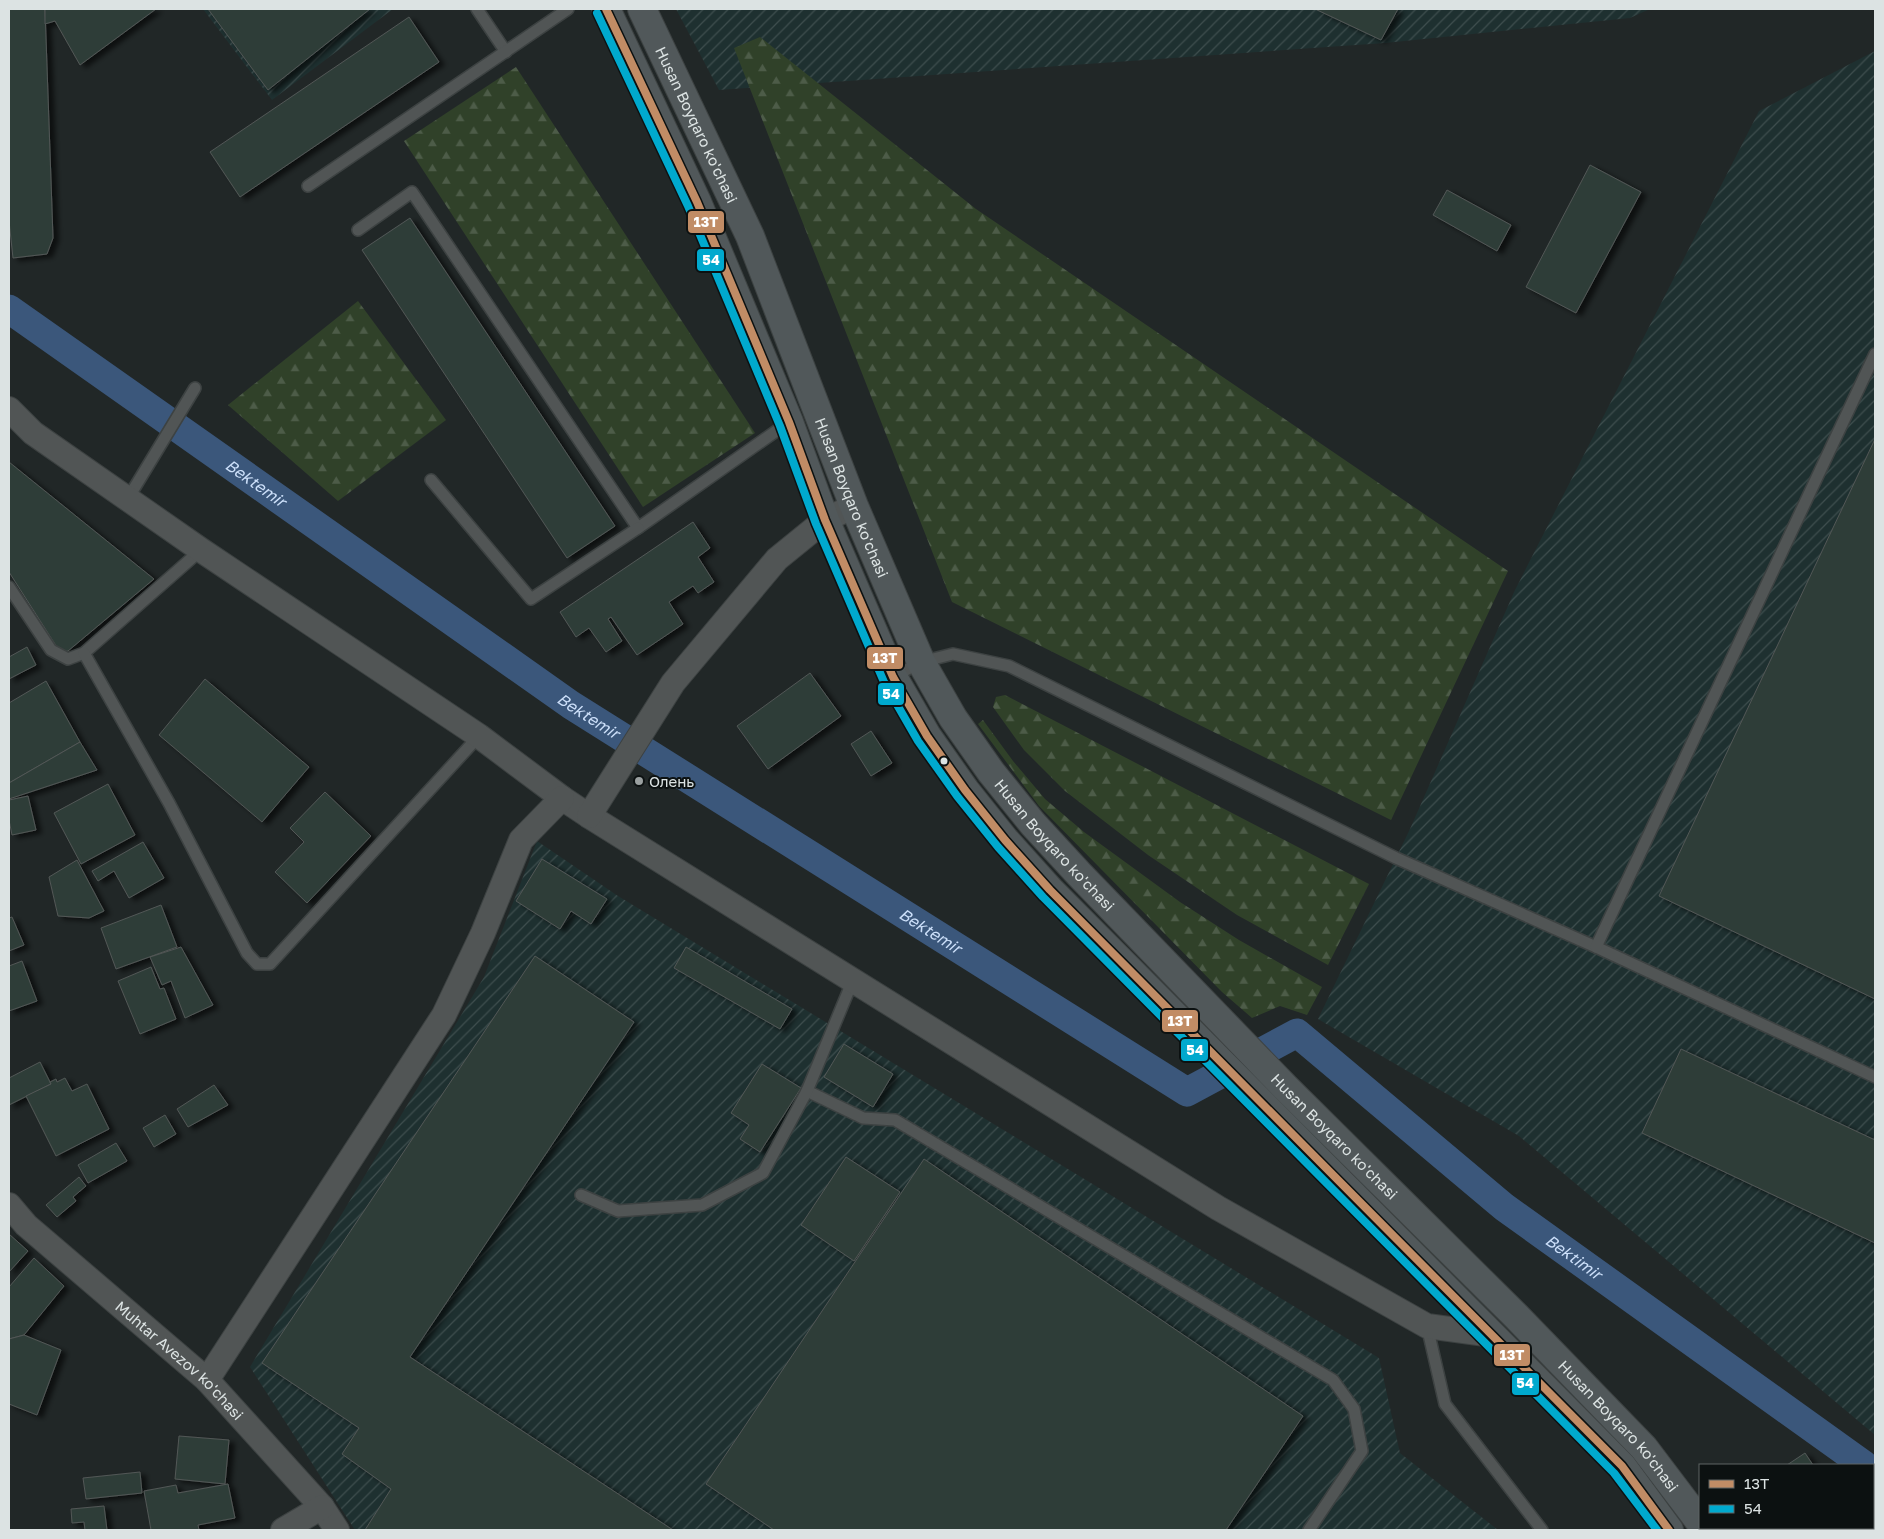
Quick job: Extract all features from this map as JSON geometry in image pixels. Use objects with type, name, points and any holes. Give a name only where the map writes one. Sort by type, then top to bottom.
[{"type":"main road","name":"Husan Boyqaro ko'chasi","points":[[606,9],[697,202],[789,422],[825,520],[893,678],[927,736],[965,790],[1005,840],[1050,890],[1622,1466],[1669,1530]]},
{"type":"main road","name":"Husan Boyqaro ko'chasi","points":[[642,9],[750,236],[854,506],[921,662],[964,733],[1033,824],[1079,874],[1214,1011],[1285,1087],[1516,1316],[1644,1448],[1699,1521]]},
{"type":"street","points":[[9,409],[32,433],[127,500],[479,736],[588,816],[1218,1208],[1427,1326],[1493,1335]]},
{"type":"street","points":[[588,816],[673,683],[777,559],[825,520],[854,506]]},
{"type":"street","points":[[207,1380],[444,1015],[483,933],[521,840],[562,798]]},
{"type":"street","name":"Muhtar Avezov ko'chasi","points":[[9,1205],[26,1225],[207,1380],[322,1507],[337,1530]]},
{"type":"street","points":[[283,1530],[322,1507]]},
{"type":"lane","points":[[477,9],[506,52]]},
{"type":"lane","points":[[308,186],[568,9]]},
{"type":"lane","points":[[358,230],[412,192],[638,528]]},
{"type":"lane","points":[[1596,947],[1875,354]]},
{"type":"lane","points":[[127,500],[195,388]]},
{"type":"lane","points":[[431,480],[531,600],[789,422]]},
{"type":"lane","points":[[9,587],[51,650],[68,659],[84,653],[201,550]]},
{"type":"lane","points":[[84,653],[169,803],[247,953],[257,964],[270,964],[479,736]]},
{"type":"lane","points":[[893,678],[921,662],[953,654],[1009,666],[1396,858],[1596,947],[1875,1077]]},
{"type":"lane","points":[[581,1195],[618,1211],[702,1205],[763,1173],[807,1091],[853,980]]},
{"type":"lane","points":[[807,1091],[863,1118],[895,1120],[1333,1380],[1354,1409],[1362,1451],[1309,1530]]},
{"type":"lane","points":[[1427,1326],[1445,1404],[1542,1530]]},
{"type":"shaded area","points":[[203,9],[393,9],[272,100]]},
{"type":"shaded area","points":[[676,9],[1650,9],[1630,18],[1385,43],[719,90]]},
{"type":"shaded area","points":[[1875,51],[1875,1435],[1519,1136],[1318,1019],[1410,829],[1515,590],[1759,111]]},
{"type":"shaded area","points":[[537,841],[618,896],[1379,1358],[1400,1453],[1498,1530],[355,1530],[250,1367],[484,977]]},
{"type":"green space","points":[[760,37],[976,209],[1508,571],[1391,820],[952,602],[734,48]]},
{"type":"green space","points":[[516,67],[755,433],[643,507],[404,141]]},
{"type":"green space","points":[[358,301],[446,420],[338,501],[228,405]]},
{"type":"green space","points":[[1005,695],[1369,884],[1328,965],[1237,915],[1148,855],[1065,791],[1024,750],[993,707],[996,697]]},
{"type":"green space","points":[[983,720],[1013,761],[1045,799],[1084,832],[1180,902],[1239,940],[1322,987],[1307,1015],[1280,1006],[1252,1018],[1222,992],[1039,806],[978,724]]},
{"type":"building","points":[[9,9],[45,9],[53,238],[47,254],[13,258],[9,221]]},
{"type":"building","points":[[45,9],[156,9],[80,65],[55,21],[45,24]]},
{"type":"building","points":[[208,9],[370,9],[268,90]]},
{"type":"building","points":[[1315,9],[1398,9],[1381,40]]},
{"type":"building","points":[[409,17],[439,62],[240,197],[210,152]]},
{"type":"building","points":[[1590,165],[1641,192],[1576,313],[1526,287]]},
{"type":"building","points":[[1447,190],[1511,225],[1497,251],[1433,215]]},
{"type":"building","points":[[410,218],[615,526],[567,558],[362,250]]},
{"type":"building","points":[[1875,439],[1875,999],[1659,896]]},
{"type":"building","points":[[9,462],[154,579],[68,651],[60,652],[9,572]]},
{"type":"building","points":[[693,522],[710,548],[698,557],[714,582],[698,593],[693,586],[669,602],[683,624],[637,655],[611,617],[608,619],[622,641],[606,652],[589,628],[576,637],[560,612]]},
{"type":"building","points":[[27,647],[36,665],[9,679],[9,657]]},
{"type":"building","points":[[810,673],[841,716],[768,769],[737,726]]},
{"type":"building","points":[[205,679],[309,767],[262,822],[159,735]]},
{"type":"building","points":[[46,681],[80,742],[9,783],[9,703]]},
{"type":"building","points":[[871,731],[892,763],[871,776],[851,744]]},
{"type":"building","points":[[80,742],[97,770],[9,799],[9,783]]},
{"type":"building","points":[[108,784],[135,835],[81,864],[54,813]]},
{"type":"building","points":[[325,792],[371,836],[307,903],[275,872],[304,842],[290,828]]},
{"type":"building","points":[[28,796],[36,830],[12,835],[9,820],[9,800]]},
{"type":"building","points":[[143,842],[164,878],[129,898],[114,871],[98,881],[92,871]]},
{"type":"building","points":[[542,859],[607,899],[591,924],[571,911],[560,929],[516,901]]},
{"type":"building","points":[[77,860],[104,911],[89,918],[58,916],[49,877]]},
{"type":"building","points":[[161,905],[177,947],[116,969],[101,928]]},
{"type":"building","points":[[12,917],[24,945],[9,951],[9,918]]},
{"type":"building","points":[[181,947],[213,1005],[185,1018],[171,981],[162,985],[150,957]]},
{"type":"building","points":[[686,947],[792,1009],[780,1029],[674,968]]},
{"type":"building","points":[[535,956],[634,1022],[410,1357],[673,1530],[365,1530],[391,1489],[342,1454],[359,1428],[262,1363]]},
{"type":"building","points":[[22,961],[37,1001],[9,1011],[9,966]]},
{"type":"building","points":[[151,967],[160,989],[164,988],[176,1019],[140,1034],[118,981]]},
{"type":"building","points":[[844,1044],[893,1074],[873,1107],[824,1077]]},
{"type":"building","points":[[1681,1049],[1875,1140],[1875,1243],[1642,1133]]},
{"type":"building","points":[[40,1062],[51,1084],[9,1105],[9,1078]]},
{"type":"building","points":[[762,1064],[801,1088],[760,1152],[740,1139],[749,1125],[731,1113]]},
{"type":"building","points":[[65,1078],[72,1091],[87,1084],[109,1129],[56,1156],[26,1096],[51,1084],[50,1082],[56,1079],[57,1082]]},
{"type":"building","points":[[214,1085],[228,1105],[188,1127],[177,1109]]},
{"type":"building","points":[[165,1115],[176,1134],[154,1147],[143,1128]]},
{"type":"building","points":[[116,1143],[127,1161],[88,1183],[78,1165]]},
{"type":"building","points":[[846,1157],[900,1192],[854,1261],[801,1225]]},
{"type":"building","points":[[924,1159],[1303,1416],[1226,1530],[774,1530],[706,1484]]},
{"type":"building","points":[[79,1177],[86,1186],[73,1197],[76,1201],[57,1217],[46,1205]]},
{"type":"building","points":[[9,1234],[28,1251],[9,1272]]},
{"type":"building","points":[[34,1258],[64,1286],[24,1335],[9,1339],[9,1287]]},
{"type":"building","points":[[24,1335],[61,1350],[37,1415],[9,1404],[9,1339]]},
{"type":"building","points":[[179,1436],[229,1440],[225,1484],[175,1479]]},
{"type":"building","points":[[1805,1453],[1812,1464],[1788,1464]]},
{"type":"building","points":[[140,1472],[142,1493],[86,1499],[83,1478]]},
{"type":"building","points":[[228,1484],[235,1518],[198,1525],[199,1530],[151,1530],[144,1491],[176,1485],[178,1493]]},
{"type":"building","points":[[104,1506],[107,1530],[85,1530],[84,1522],[72,1523],[71,1509]]},
{"type":"building","points":[[1871,1529],[1872,1530],[1818,1530]]},
{"type":"waterway","name":"Bektemir","points":[[9,309],[571,705],[1187,1092],[1297,1033],[1504,1207],[1863,1464]]},
{"type":"transit line","name":"13Т","points":[[606,9],[697,202],[789,422],[825,520],[893,677],[927,736],[965,790],[1005,840],[1050,890],[1622,1466],[1669,1530]]},
{"type":"transit line","name":"54","points":[[597,13],[688,206],[780,426],[816,524],[884,682],[918,741],[957,796],[998,847],[1043,897],[1614,1473],[1657,1530]]},
{"type":"place","name":"Олень","points":[[639,781]]},
{"type":"water label","name":"Bektimir","points":[[1574,1257]]}]
